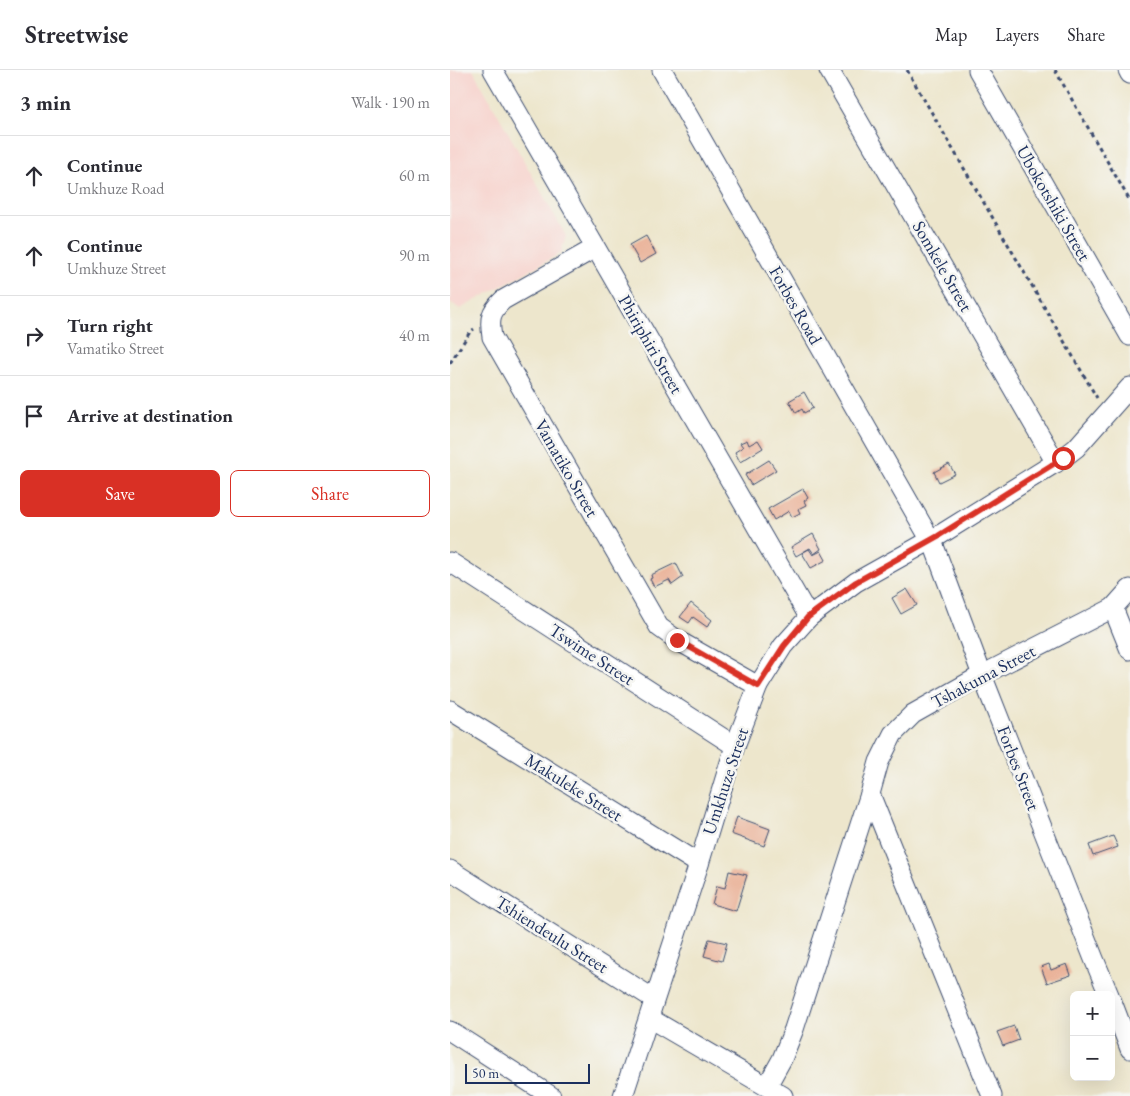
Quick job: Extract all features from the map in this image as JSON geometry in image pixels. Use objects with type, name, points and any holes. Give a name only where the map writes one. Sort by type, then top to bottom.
[{"type":"street","name":"Phiriphiri Street","points":[[493,70],[808,617]]},
{"type":"street","name":"Forbes Road","points":[[662,70],[930,540]]},
{"type":"street","name":"Somkele Street","points":[[829,70],[1056,464]]},
{"type":"street","name":"Ubokotshiki Street","points":[[978,70],[1130,336]]},
{"type":"street","points":[[1128,70],[1130,74]]},
{"type":"street","points":[[490,317],[497,305],[503,300],[596,248]]},
{"type":"street","name":"Vamatiko Street","points":[[490,317],[492,337],[659,626],[677,640],[758,686]]},
{"type":"street","name":"Umkhuze Street","points":[[623,1096],[699,864],[734,746],[758,686],[784,646],[808,617],[856,582],[1056,464],[1076,448],[1130,387]]},
{"type":"street","name":"Forbes Street","points":[[930,540],[1094,959],[1117,1004],[1130,1048]]},
{"type":"street","name":"Tswime Street","points":[[450,562],[734,746]]},
{"type":"street","name":"Tshakuma Street","points":[[767,1086],[782,1059],[794,1029],[879,762],[893,734],[914,714],[982,675],[1112,608],[1130,589]]},
{"type":"street","points":[[1112,608],[1130,650]]},
{"type":"street","name":"Makuleke Street","points":[[450,710],[699,864]]},
{"type":"street","points":[[870,794],[992,1096]]},
{"type":"street","name":"Tshiendeulu Street","points":[[450,870],[654,999]]},
{"type":"street","points":[[649,1018],[783,1096]]},
{"type":"street","points":[[450,1031],[551,1096]]},
{"type":"path","points":[[907,70],[1106,414]]},
{"type":"path","points":[[1055,70],[1130,201]]},
{"type":"path","points":[[450,363],[470,332],[490,317]]},
{"type":"shaded area","points":[[450,70],[473,70],[566,236],[561,253],[460,309],[450,302]]},
{"type":"building","points":[[646,236],[656,254],[640,263],[630,245]]},
{"type":"building","points":[[804,392],[813,408],[804,413],[802,409],[796,413],[789,401]]},
{"type":"building","points":[[747,440],[749,445],[758,440],[763,448],[740,462],[735,452],[743,447],[740,443]]},
{"type":"building","points":[[769,460],[776,470],[751,485],[745,475]]},
{"type":"building","points":[[949,464],[955,474],[939,482],[934,472]]},
{"type":"building","points":[[803,489],[808,498],[804,501],[806,505],[798,509],[800,513],[792,517],[789,511],[774,520],[768,509]]},
{"type":"building","points":[[813,534],[821,549],[814,554],[810,548],[796,556],[791,547]]},
{"type":"building","points":[[809,549],[813,555],[821,551],[826,560],[811,568],[802,553]]},
{"type":"building","points":[[676,563],[683,577],[672,585],[669,580],[654,587],[650,579],[652,578],[651,575]]},
{"type":"building","points":[[907,589],[917,605],[901,614],[892,598]]},
{"type":"building","points":[[691,603],[712,620],[707,627],[693,617],[689,623],[680,617]]},
{"type":"building","points":[[737,817],[770,829],[764,846],[731,834]]},
{"type":"building","points":[[1113,836],[1118,847],[1093,856],[1089,845]]},
{"type":"building","points":[[729,871],[747,875],[736,911],[712,904],[717,886],[725,888]]},
{"type":"building","points":[[709,939],[727,943],[722,961],[704,956]]},
{"type":"building","points":[[1049,964],[1051,970],[1067,964],[1071,975],[1047,983],[1041,967]]},
{"type":"building","points":[[1014,1026],[1019,1040],[1003,1046],[997,1032]]},
{"type":"route","points":[[677,640],[758,686],[784,646],[808,617],[856,582],[938,536],[1063,458]]}]
